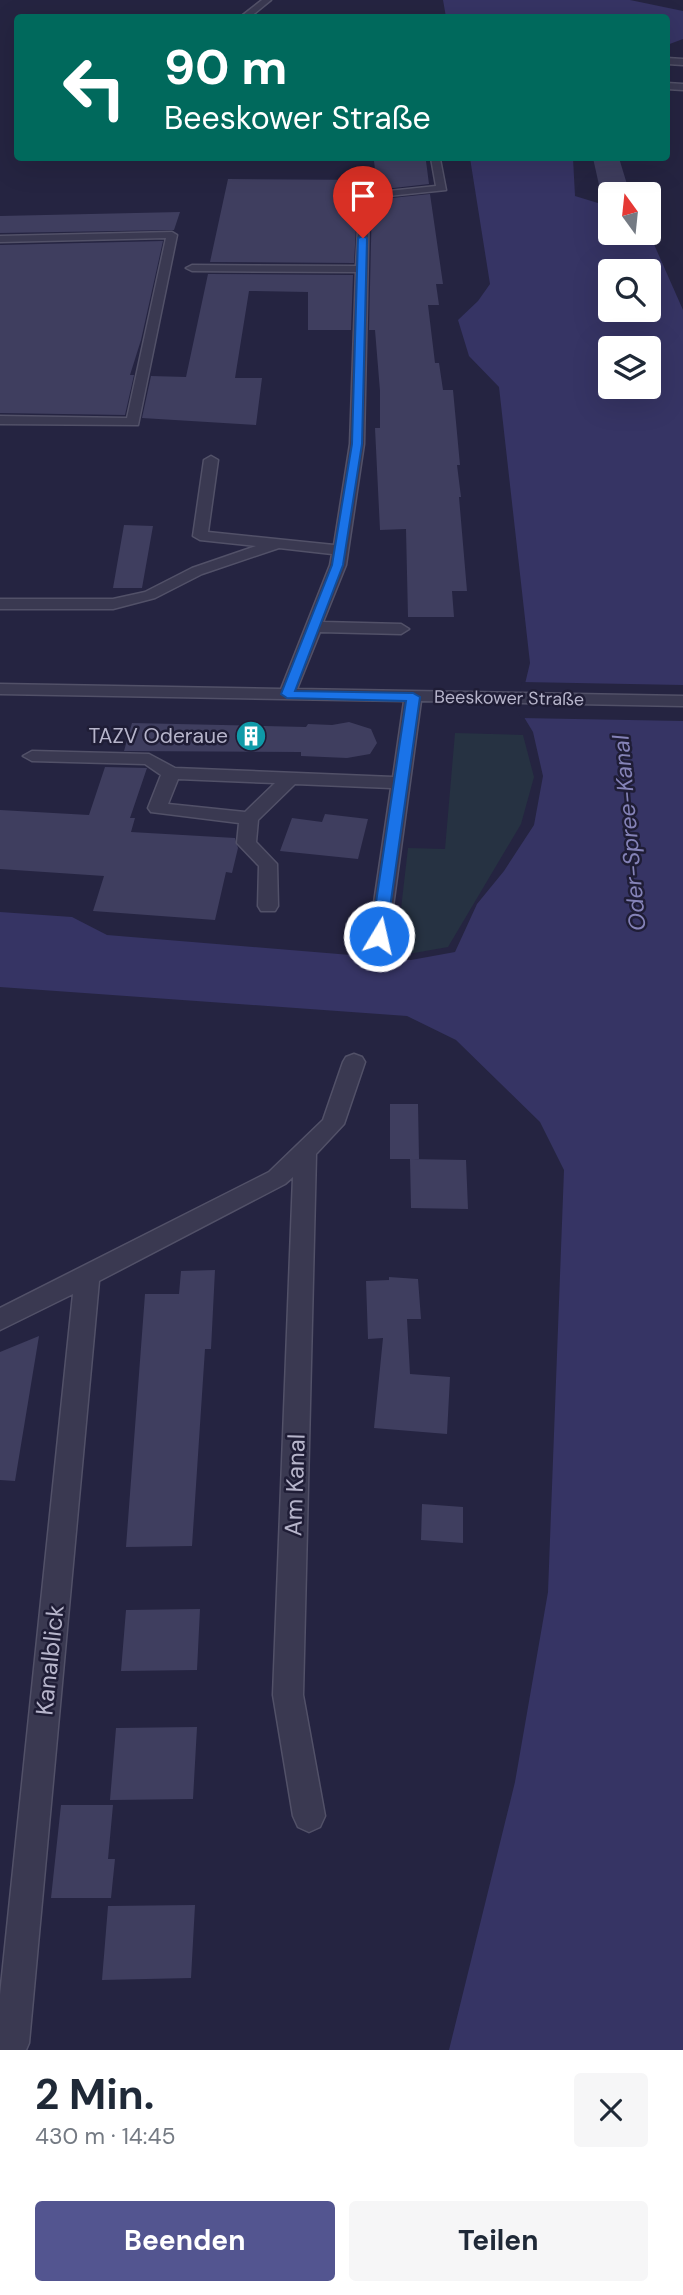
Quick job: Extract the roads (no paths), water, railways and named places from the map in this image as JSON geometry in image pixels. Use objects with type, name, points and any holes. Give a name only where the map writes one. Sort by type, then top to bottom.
[{"type":"street","points":[[248,14],[267,0]]},
{"type":"street","points":[[287,694],[338,565],[357,444],[363,196],[381,191],[429,192],[442,188],[435,161]]},
{"type":"street","points":[[0,240],[173,235],[133,422],[0,420]]},
{"type":"street","points":[[192,268],[362,270]]},
{"type":"street","points":[[211,460],[200,536],[340,550]]},
{"type":"street","points":[[0,604],[113,604],[150,595],[197,571],[277,544]]},
{"type":"street","points":[[313,627],[401,629]]},
{"type":"street","name":"Beeskower Straße","points":[[0,689],[683,701]]},
{"type":"street","points":[[379,936],[413,697]]},
{"type":"street","points":[[32,756],[149,759],[172,773],[402,783]]},
{"type":"street","points":[[172,773],[157,808],[249,818]]},
{"type":"street","points":[[268,906],[268,864],[246,843],[249,818],[291,778]]},
{"type":"street","points":[[0,1320],[87,1278],[277,1178],[333,1124],[354,1062]]},
{"type":"street","name":"Am Kanal","points":[[305,1153],[288,1695],[309,1816]]},
{"type":"street","name":"Kanalblick","points":[[12,2043],[87,1278]]},
{"type":"water","points":[[443,0],[630,0],[683,11],[683,39],[670,44],[670,14],[445,14]]},
{"type":"water","name":"Oder-Spree-Kanal","points":[[470,161],[573,161],[575,196],[598,203],[598,245],[654,245],[660,259],[598,259],[598,322],[661,322],[661,260],[683,310],[683,2050],[449,2050],[515,1782],[548,1592],[564,1170],[540,1122],[456,1040],[407,1016],[0,987],[0,912],[72,917],[107,935],[411,960],[455,952],[477,904],[504,871],[534,825],[543,776],[533,732],[519,709],[530,663],[499,387],[469,356],[458,320],[478,301],[490,284]]},
{"type":"place","name":"TAZV Oderaue","points":[[251,736]]}]
